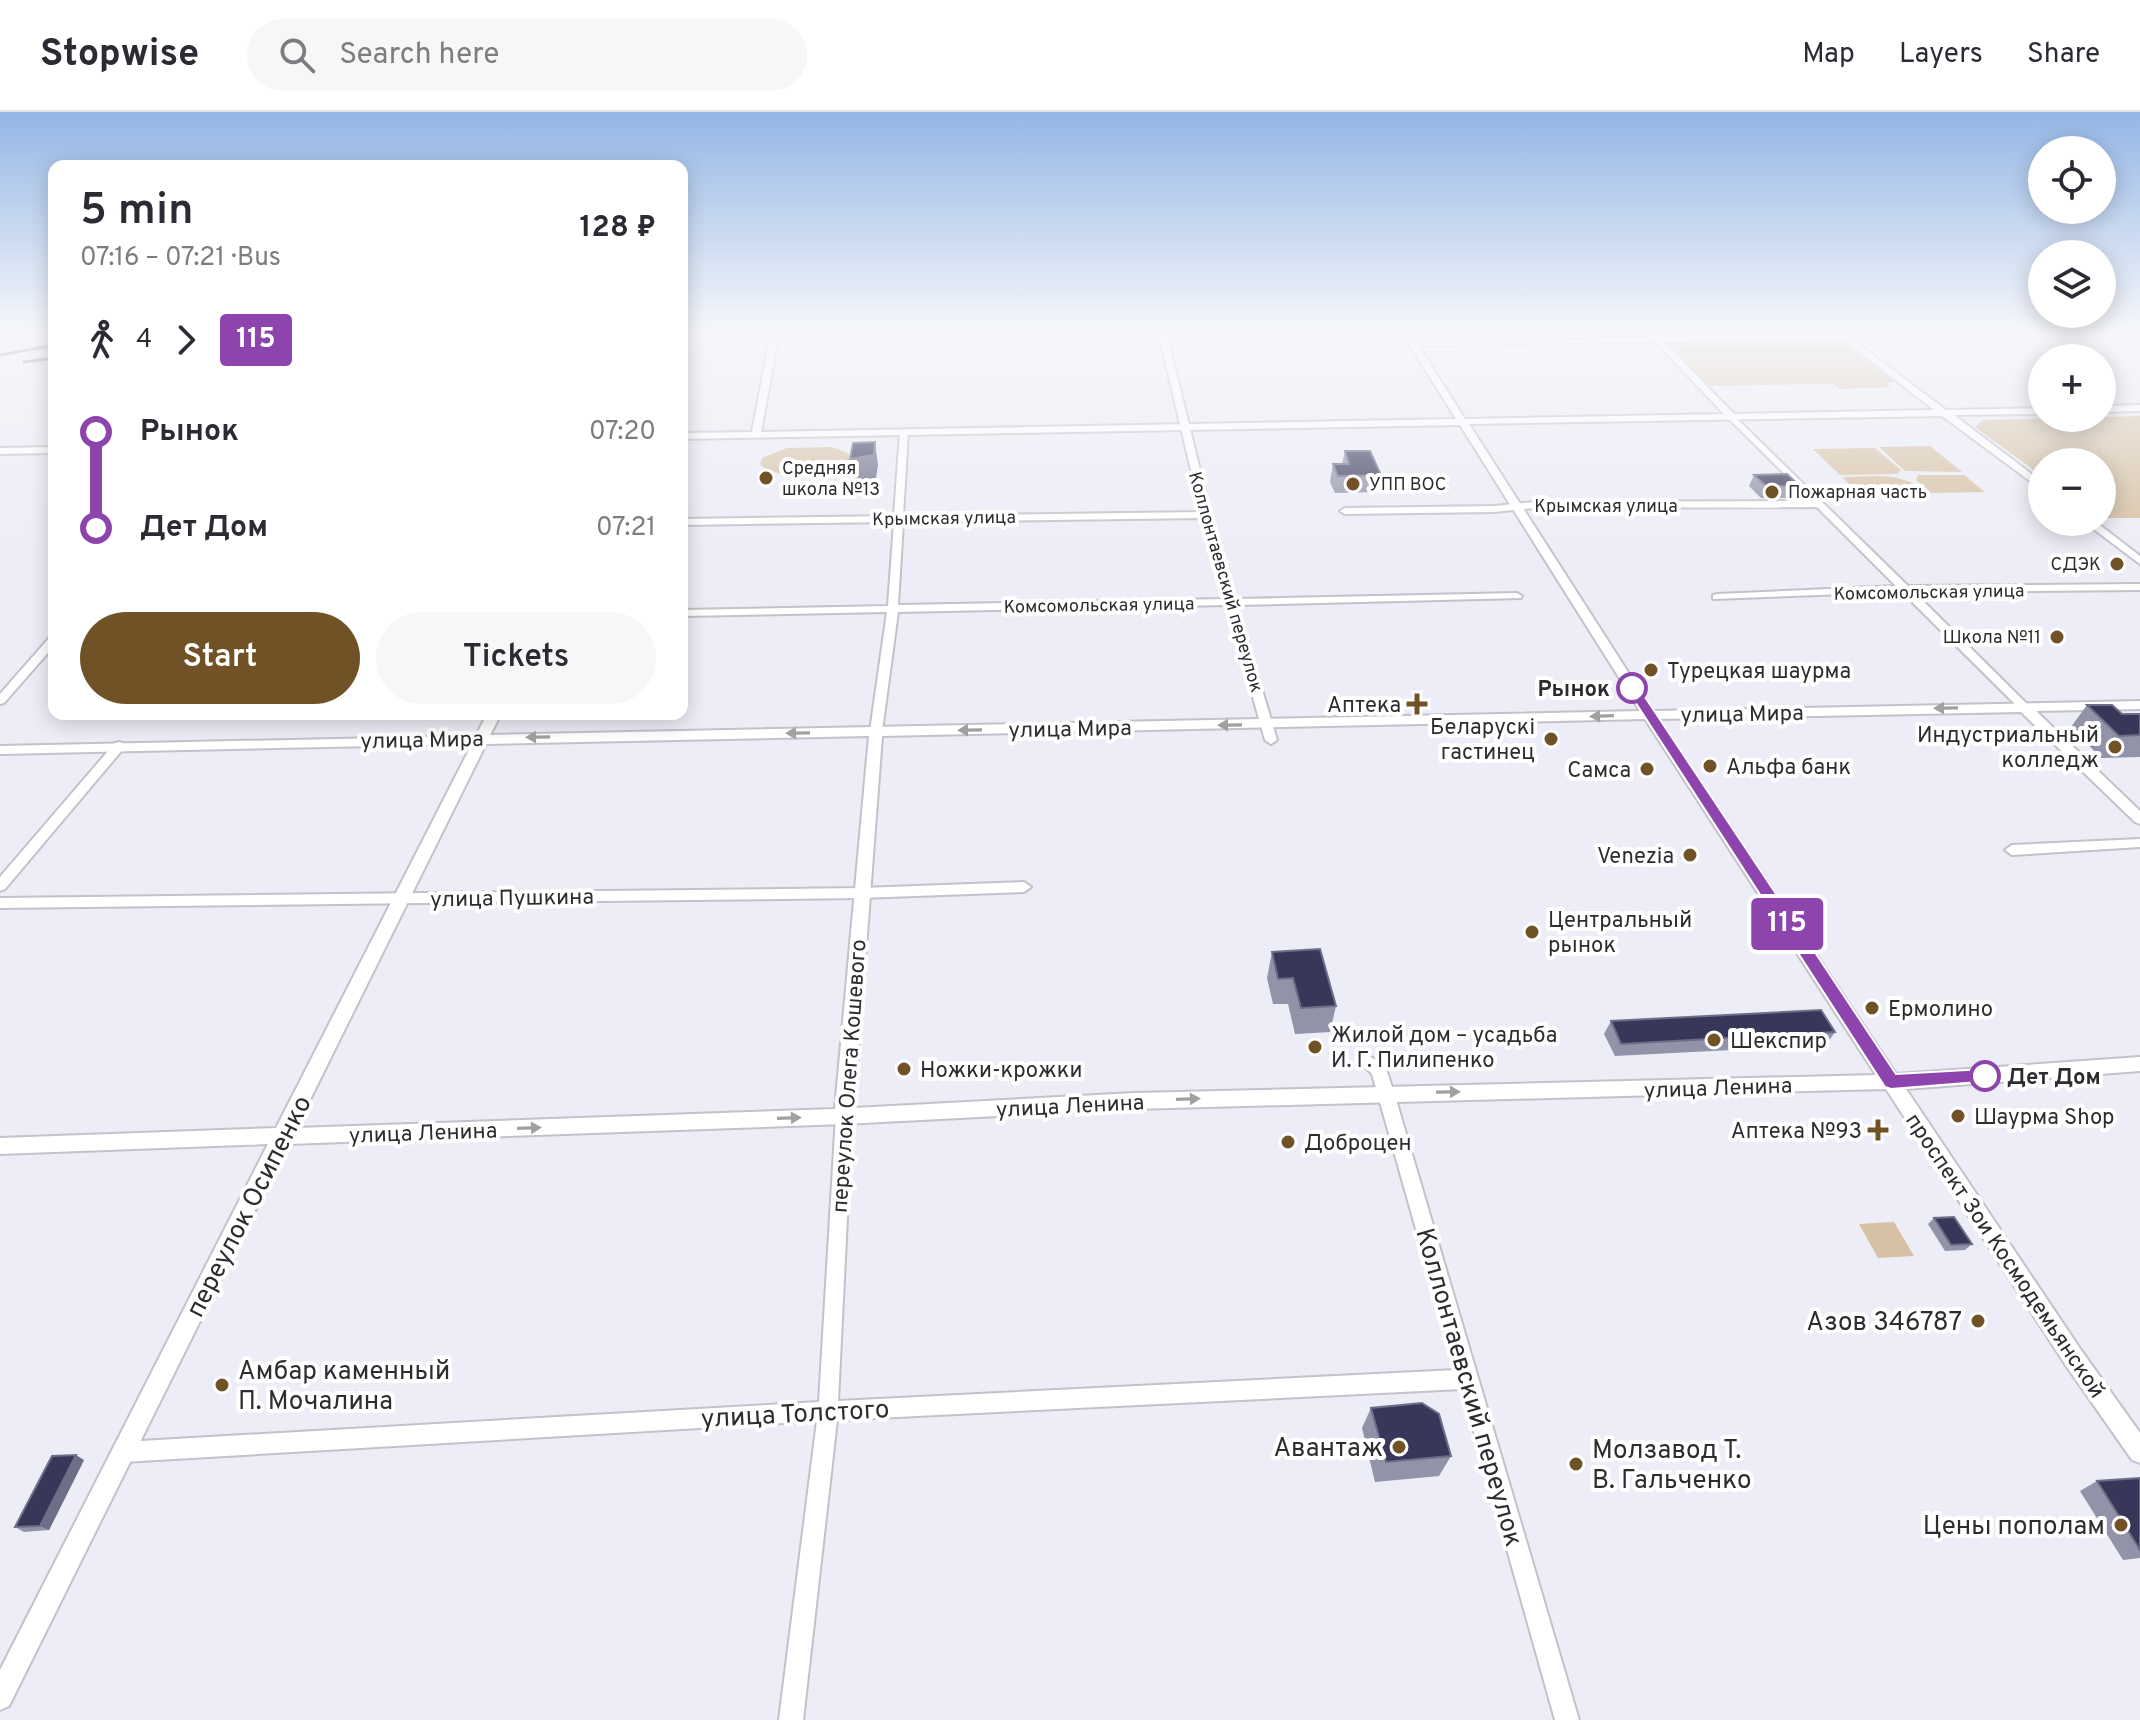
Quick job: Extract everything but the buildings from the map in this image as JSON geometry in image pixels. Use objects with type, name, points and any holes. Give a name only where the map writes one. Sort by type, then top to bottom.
[{"type":"street","points":[[756,434],[761,406]]},
{"type":"street","name":"Коллонтаевский переулок","points":[[1178,406],[1206,515],[1271,740]]},
{"type":"street","name":"проспект Зои Космодемьянской","points":[[1453,406],[1649,715],[2073,1357],[2140,1452]]},
{"type":"street","points":[[1722,406],[2140,819]]},
{"type":"street","points":[[1936,406],[2028,476]]},
{"type":"street","points":[[2116,409],[2140,408]]},
{"type":"street","points":[[688,436],[2028,411]]},
{"type":"street","name":"переулок Олега Кошевого","points":[[791,1720],[828,1411],[844,1116],[861,893],[876,731],[893,608],[904,432]]},
{"type":"street","points":[[0,451],[48,450]]},
{"type":"street","name":"Крымская улица","points":[[1345,511],[1516,506],[1820,504]]},
{"type":"street","name":"Крымская улица","points":[[688,522],[1206,515]]},
{"type":"street","points":[[2107,536],[2140,561]]},
{"type":"street","name":"Комсомольская улица","points":[[1717,597],[1898,589],[1907,592],[2140,587]]},
{"type":"street","name":"Комсомольская улица","points":[[688,613],[1517,596]]},
{"type":"street","points":[[0,701],[48,646]]},
{"type":"street","name":"улица Мира","points":[[0,750],[2140,705]]},
{"type":"street","name":"переулок Осипенко","points":[[0,1697],[491,720]]},
{"type":"street","points":[[0,886],[119,746]]},
{"type":"street","points":[[2012,850],[2140,843]]},
{"type":"street","name":"улица Пушкина","points":[[0,903],[861,893],[1024,887]]},
{"type":"street","name":"Коллонтаевский переулок","points":[[1366,1060],[1379,1071],[1386,1093],[1567,1720]]},
{"type":"street","name":"улица Ленина","points":[[0,1146],[844,1116],[1134,1101],[1891,1082],[2140,1064]]},
{"type":"street","name":"улица Толстого","points":[[123,1452],[828,1411],[1469,1379]]},
{"type":"shaded area","points":[[2140,416],[2140,518],[2116,518],[2116,448],[2028,448],[2028,466],[1975,427],[1983,420],[2028,419],[2028,432],[2116,432],[2116,417]]},
{"type":"shaded area","points":[[1930,446],[1962,472],[1905,471],[1879,447]]},
{"type":"shaded area","points":[[831,447],[851,457],[836,470],[792,475],[778,473],[760,464],[762,458],[787,448]]},
{"type":"shaded area","points":[[1875,448],[1901,470],[1897,474],[1840,475],[1813,449]]},
{"type":"shaded area","points":[[1918,475],[1964,475],[1985,492],[1930,493],[1916,480]]},
{"type":"shaded area","points":[[1842,477],[1897,478],[1926,493],[1860,494]]},
{"type":"shaded area","points":[[1894,1222],[1914,1256],[1878,1258],[1859,1224]]},
{"type":"bus line","name":"115","points":[[1632,688],[1891,1082],[1985,1076]]},
{"type":"place","name":"Средняя школа №13","points":[[766,478]]},
{"type":"place","name":"УПП ВОС","points":[[1353,484]]},
{"type":"place","name":"Пожарная часть","points":[[1772,492]]},
{"type":"place","name":"СДЭК","points":[[2117,564]]},
{"type":"place","name":"Школа №11","points":[[2057,637]]},
{"type":"place","name":"Турецкая шаурма","points":[[1651,670]]},
{"type":"place","name":"Рынок","points":[[1632,688]]},
{"type":"place","name":"Аптека","points":[[1417,704]]},
{"type":"place","name":"Беларускi гастинец","points":[[1551,739]]},
{"type":"place","name":"Индустриальный колледж","points":[[2115,747]]},
{"type":"place","name":"Альфа банк","points":[[1710,766]]},
{"type":"place","name":"Самса","points":[[1647,769]]},
{"type":"place","name":"Venezia","points":[[1690,855]]},
{"type":"place","name":"Центральный рынок","points":[[1532,932]]},
{"type":"place","name":"Ермолино","points":[[1872,1008]]},
{"type":"place","name":"Шекспир","points":[[1714,1040]]},
{"type":"place","name":"Жилой дом – усадьба И. Г. Пилипенко","points":[[1315,1047]]},
{"type":"place","name":"Ножки-крожки","points":[[904,1069]]},
{"type":"place","name":"Дет Дом","points":[[1985,1076]]},
{"type":"place","name":"Шаурма Shop","points":[[1958,1116]]},
{"type":"place","name":"Аптека №93","points":[[1878,1130]]},
{"type":"place","name":"Доброцен","points":[[1288,1142]]},
{"type":"place","name":"Азов 346787","points":[[1978,1321]]},
{"type":"place","name":"Амбар каменный П. Мочалина","points":[[222,1385]]},
{"type":"place","name":"Авантаж","points":[[1399,1447]]},
{"type":"place","name":"Молзавод Т. В. Гальченко","points":[[1576,1464]]},
{"type":"place","name":"Цены пополам","points":[[2121,1525]]}]
